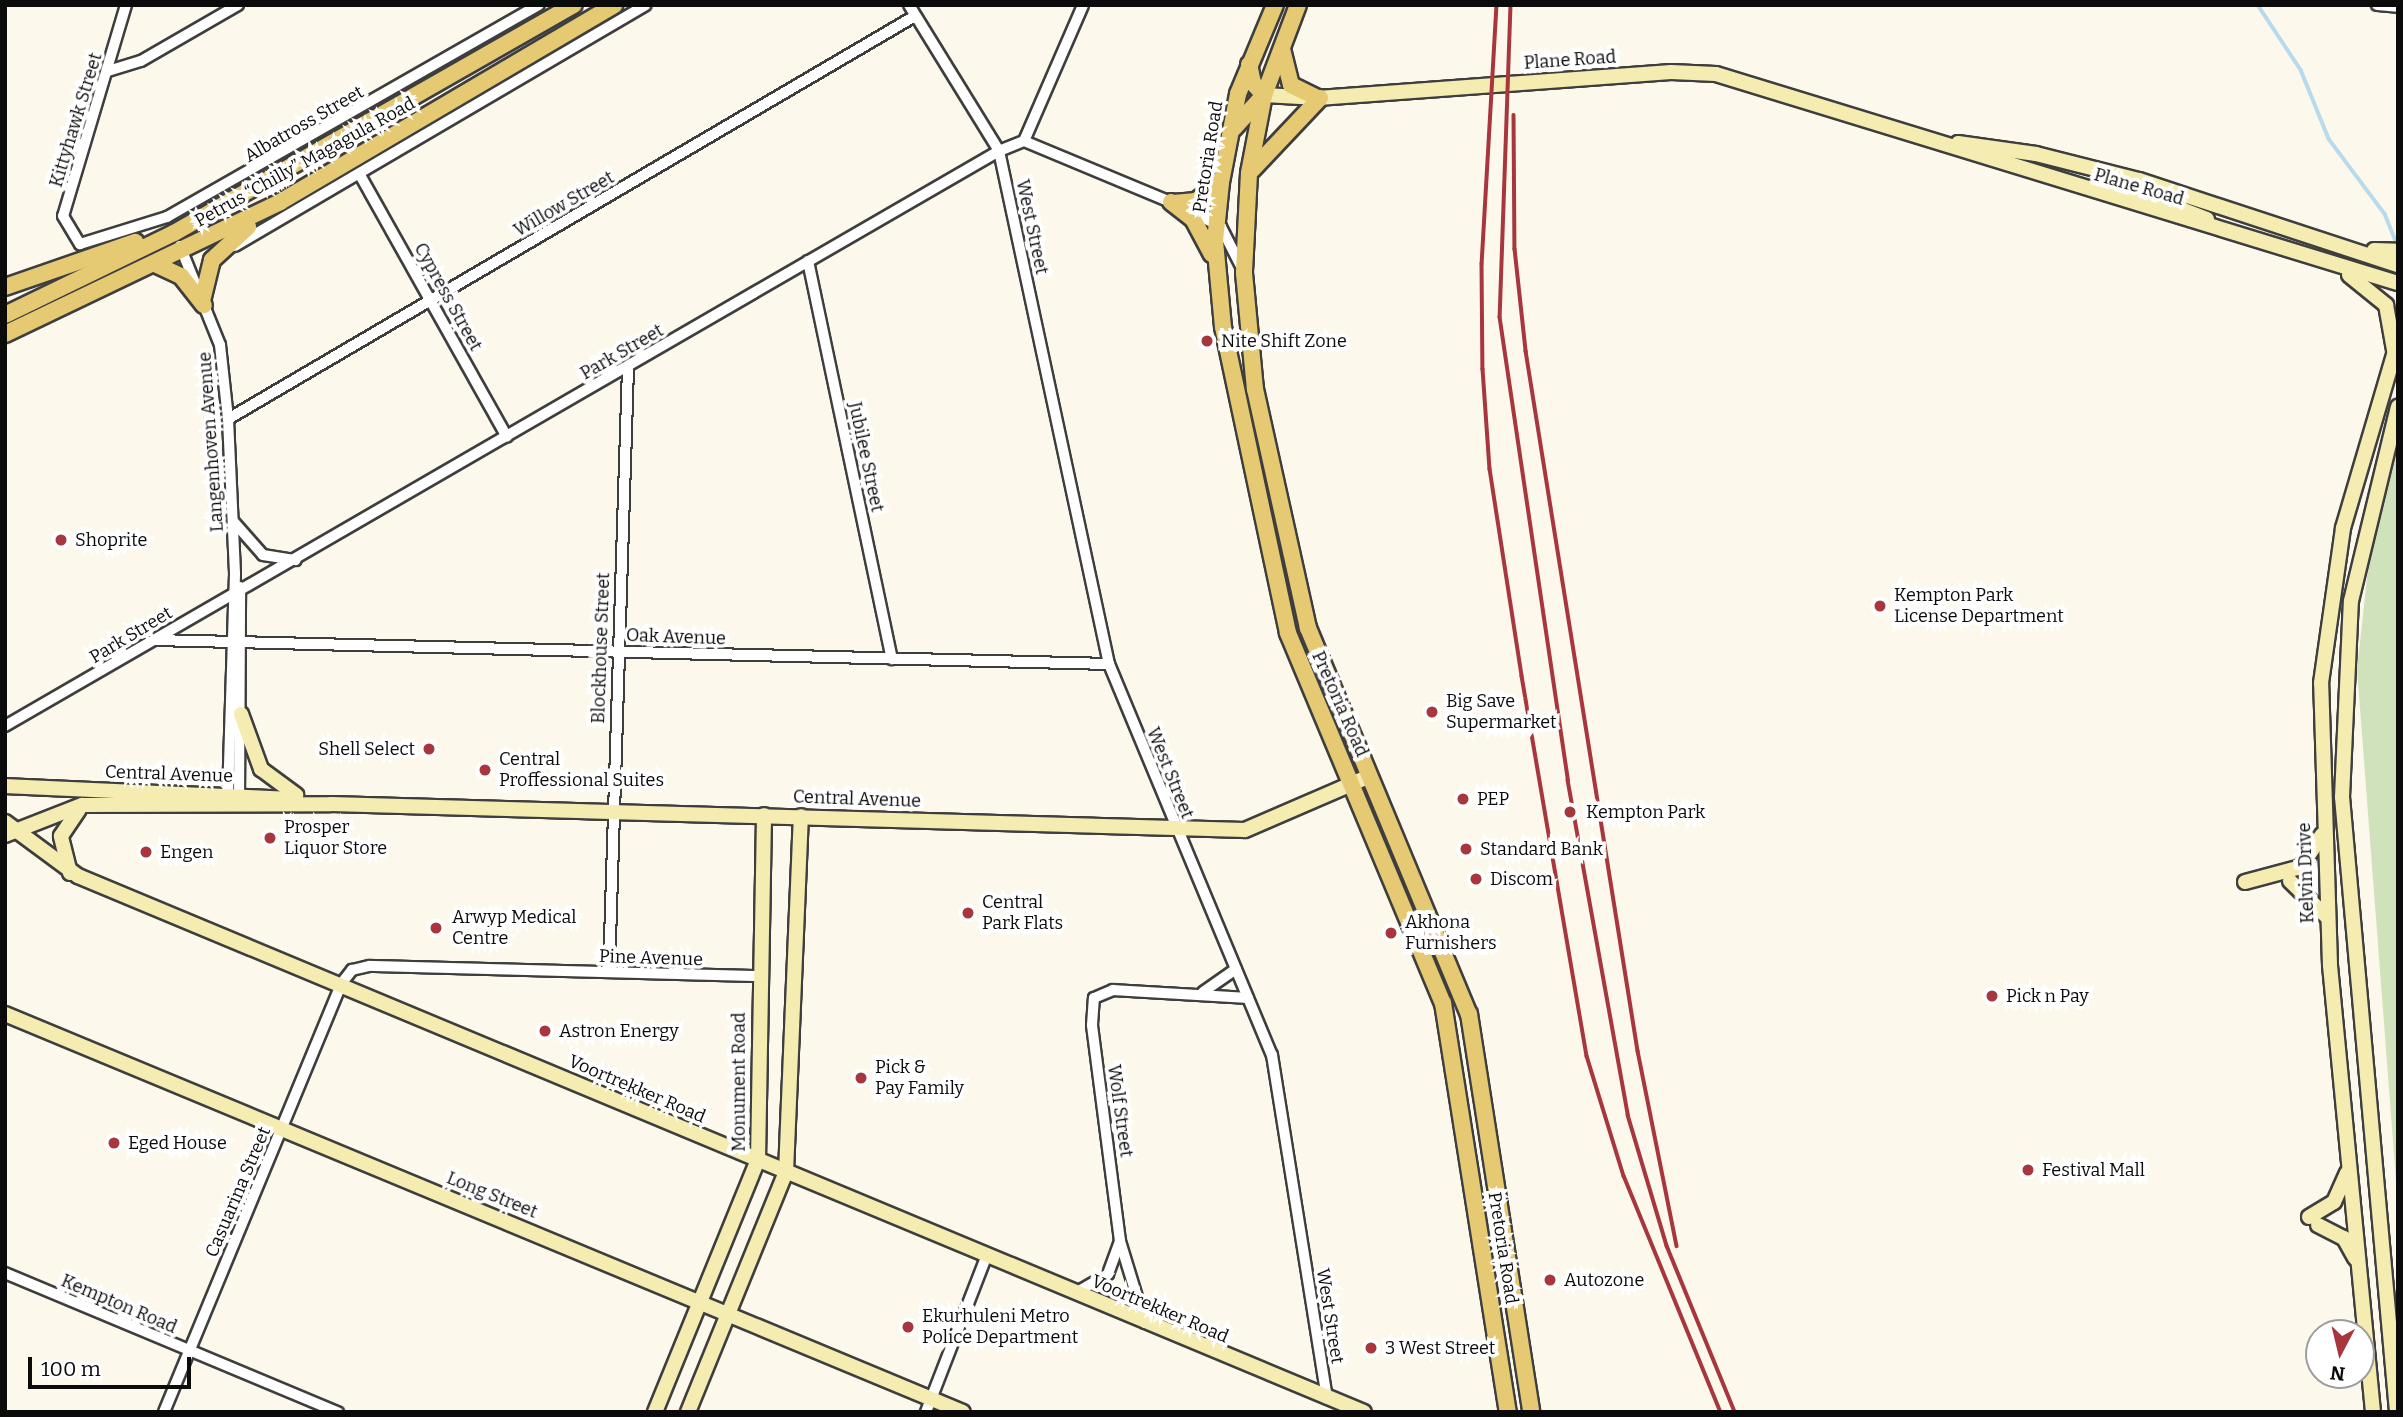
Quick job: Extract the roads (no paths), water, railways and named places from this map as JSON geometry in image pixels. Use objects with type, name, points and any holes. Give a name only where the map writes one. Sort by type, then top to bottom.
[{"type":"main road","name":"Petrus “Chilly” Magagula Road","points":[[5,315],[173,234],[573,5]]},
{"type":"main road","name":"Petrus “Chilly” Magagula Road","points":[[5,334],[183,252],[280,202],[614,5]]},
{"type":"main road","name":"Pretoria Road","points":[[1275,5],[1249,64],[1230,133],[1217,223],[1217,266],[1277,594],[1443,1003],[1508,1411]]},
{"type":"main road","name":"Pretoria Road","points":[[1298,5],[1264,94],[1249,173],[1244,273],[1255,389],[1295,589],[1472,1025],[1530,1409]]},
{"type":"main road","points":[[1249,173],[1319,98],[1290,85],[1282,43]]},
{"type":"main road","points":[[1230,133],[1264,94],[1253,83],[1249,64]]},
{"type":"main road","name":"Plane Road","points":[[1264,94],[1319,98],[1691,71],[1872,120],[2398,283]]},
{"type":"main road","name":"Plane Road","points":[[1872,120],[2139,180],[2398,265]]},
{"type":"main road","points":[[1172,202],[1196,201],[1222,182]]},
{"type":"main road","points":[[2137,192],[2250,238]]},
{"type":"main road","points":[[203,303],[220,248],[280,202]]},
{"type":"main road","points":[[1172,202],[1199,226],[1217,266]]},
{"type":"main road","points":[[5,286],[173,234]]},
{"type":"main road","points":[[2348,248],[2398,251]]},
{"type":"main road","points":[[2324,261],[2382,297],[2393,321],[2396,348]]},
{"type":"main road","points":[[155,264],[181,276],[203,303]]},
{"type":"main road","name":"Kelvin Drive","points":[[2373,1412],[2326,917],[2322,683],[2333,580],[2360,459],[2396,348]]},
{"type":"main road","points":[[2397,1412],[2342,797],[2351,601],[2398,407]]},
{"type":"main road","points":[[241,714],[252,755],[268,780],[309,800]]},
{"type":"main road","name":"Central Avenue","points":[[5,786],[234,802],[1248,830],[1370,776]]},
{"type":"main road","name":"Central Avenue","points":[[234,802],[309,800],[331,804]]},
{"type":"main road","points":[[13,835],[82,805],[234,802]]},
{"type":"main road","points":[[70,873],[61,836],[82,805]]},
{"type":"main road","name":"Monument Road","points":[[655,1412],[704,1303],[758,1160],[758,976],[764,815]]},
{"type":"main road","points":[[688,1412],[786,1172],[801,816]]},
{"type":"main road","name":"Voortrekker Road","points":[[5,822],[13,835],[70,873],[987,1255],[1146,1324],[1364,1412]]},
{"type":"main road","points":[[2245,882],[2301,867],[2323,832]]},
{"type":"main road","points":[[2290,881],[2326,917]]},
{"type":"main road","name":"Long Street","points":[[5,1014],[730,1313],[928,1405],[963,1412]]},
{"type":"main road","points":[[2349,1163],[2334,1202],[2314,1221],[2344,1238],[2357,1262]]},
{"type":"main road","points":[[1503,1412],[1530,1409]]},
{"type":"street","name":"Kittyhawk Street","points":[[75,242],[63,216],[126,5]]},
{"type":"street","points":[[108,71],[141,61],[238,5]]},
{"type":"street","name":"Albatross Street","points":[[75,242],[92,244],[167,217],[539,5]]},
{"type":"street","points":[[216,266],[226,251],[360,175],[481,96],[645,5]]},
{"type":"street","name":"West Street","points":[[909,5],[999,151],[1109,664],[1174,829],[1236,969],[1279,1078],[1328,1399]]},
{"type":"street","points":[[1083,5],[1024,141],[1217,223],[1244,273]]},
{"type":"street","points":[[2377,5],[2398,7]]},
{"type":"street","name":"Willow Street","points":[[228,419],[915,16]]},
{"type":"street","name":"Park Street","points":[[5,726],[231,595],[298,561],[999,151],[1024,141]]},
{"type":"street","name":"Cypress Street","points":[[360,175],[508,436]]},
{"type":"street","name":"Langenhoven Avenue","points":[[173,234],[183,252],[220,345],[228,419],[235,574],[231,595],[230,643],[234,802]]},
{"type":"street","name":"Jubilee Street","points":[[808,261],[892,659]]},
{"type":"street","name":"Blockhouse Street","points":[[609,972],[616,651],[628,367]]},
{"type":"street","points":[[233,521],[263,555],[298,561]]},
{"type":"street","name":"Langenhoven Avenue","points":[[234,802],[243,644],[241,590],[235,574]]},
{"type":"street","name":"Oak Avenue","points":[[153,640],[1109,664]]},
{"type":"street","name":"Pine Avenue","points":[[341,985],[352,970],[370,966],[758,976]]},
{"type":"street","points":[[1202,993],[1236,969]]},
{"type":"street","name":"Casuarina Street","points":[[164,1412],[341,985]]},
{"type":"street","name":"Wolf Street","points":[[1146,1324],[1120,1241],[1091,1025],[1094,998],[1103,990],[1202,993]]},
{"type":"street","points":[[1202,993],[1248,998]]},
{"type":"street","points":[[1073,1293],[1101,1281],[1120,1241]]},
{"type":"street","points":[[928,1405],[987,1255]]},
{"type":"street","name":"Kempton Road","points":[[5,1273],[338,1412]]},
{"type":"waterway","points":[[2258,5],[2301,70],[2329,139],[2385,214],[2398,247]]},
{"type":"railway","points":[[1497,5],[1482,264],[1483,369],[1490,469],[1522,676],[1587,1056],[1624,1176],[1721,1412]]},
{"type":"railway","points":[[1511,5],[1500,317],[1568,780],[1628,1115],[1667,1246],[1735,1412]]},
{"type":"railway","points":[[1514,115],[1515,249],[1526,351],[1638,1051],[1677,1246]]},
{"type":"place","name":"Nite Shift Zone","points":[[1207,341]]},
{"type":"place","name":"Shoprite","points":[[61,540]]},
{"type":"place","name":"Kempton Park License Department","points":[[1880,606]]},
{"type":"place","name":"Big Save Supermarket","points":[[1432,712]]},
{"type":"place","name":"Shell Select","points":[[429,749]]},
{"type":"place","name":"Central Proffessional Suites","points":[[485,770]]},
{"type":"place","name":"PEP","points":[[1463,799]]},
{"type":"place","name":"Kempton Park","points":[[1570,812]]},
{"type":"place","name":"Prosper Liquor Store","points":[[270,838]]},
{"type":"place","name":"Standard Bank","points":[[1466,849]]},
{"type":"place","name":"Engen","points":[[146,852]]},
{"type":"place","name":"Discom","points":[[1476,879]]},
{"type":"place","name":"Central Park Flats","points":[[968,913]]},
{"type":"place","name":"Arwyp Medical Centre","points":[[436,928]]},
{"type":"place","name":"Akhona Furnishers","points":[[1391,933]]},
{"type":"place","name":"Pick n Pay","points":[[1992,996]]},
{"type":"place","name":"Astron Energy","points":[[545,1031]]},
{"type":"place","name":"Pick & Pay Family","points":[[861,1078]]},
{"type":"place","name":"Eged House","points":[[114,1143]]},
{"type":"place","name":"Festival Mall","points":[[2028,1170]]},
{"type":"place","name":"Autozone","points":[[1550,1280]]},
{"type":"place","name":"Ekurhuleni Metro Police Department","points":[[908,1327]]},
{"type":"place","name":"3 West Street","points":[[1371,1348]]}]
